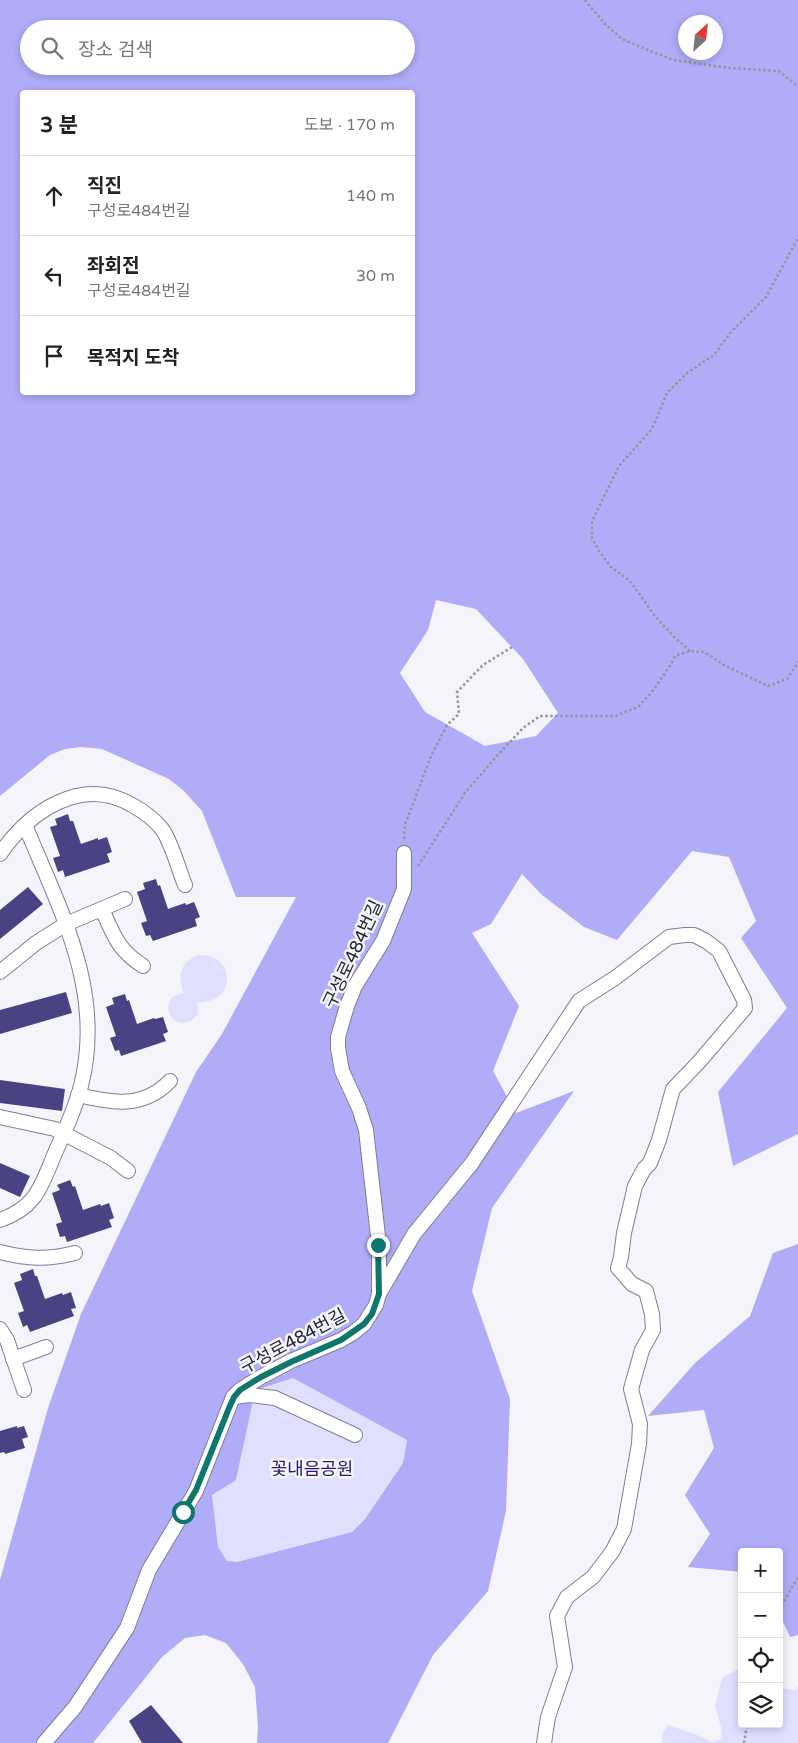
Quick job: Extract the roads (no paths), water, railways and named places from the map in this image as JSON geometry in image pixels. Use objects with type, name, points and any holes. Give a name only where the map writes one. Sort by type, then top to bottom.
[{"type":"street","points":[[0,854],[25,824],[45,808],[74,796],[84,794],[100,795],[123,800],[144,812],[160,826],[185,885]]},
{"type":"street","points":[[0,1220],[22,1210],[33,1199],[42,1183],[78,1095],[86,1052],[87,1013],[80,966],[66,924],[25,824]]},
{"type":"street","name":"구성로484번길","points":[[44,1743],[75,1707],[127,1628],[149,1570],[196,1490],[234,1397],[240,1390],[261,1377],[353,1333],[372,1314],[379,1294],[378,1245],[366,1130],[359,1108],[342,1071],[338,1037],[355,986],[383,941],[404,889],[404,853]]},
{"type":"street","points":[[0,972],[36,943],[66,924],[125,899]]},
{"type":"street","points":[[102,909],[112,933],[123,950],[143,966]]},
{"type":"street","points":[[379,1294],[414,1234],[472,1163],[579,1001],[614,978],[669,937],[694,935],[719,951],[744,1000],[745,1008],[673,1089],[659,1140],[650,1163],[644,1169],[636,1186],[624,1233],[618,1268],[632,1284],[646,1291],[652,1314],[653,1330],[642,1350],[631,1389],[640,1424],[639,1444],[624,1529],[612,1552],[593,1577],[567,1597],[557,1616],[565,1667],[548,1717],[544,1743]]},
{"type":"street","points":[[78,1095],[111,1101],[140,1100],[156,1093],[170,1081]]},
{"type":"street","points":[[0,1117],[49,1127],[64,1133],[111,1158],[128,1170]]},
{"type":"street","points":[[0,1252],[35,1259],[60,1257],[75,1253]]},
{"type":"street","points":[[0,1328],[7,1340],[24,1390]]},
{"type":"street","points":[[13,1359],[46,1347]]},
{"type":"street","points":[[234,1397],[250,1395],[275,1398],[355,1435]]},
{"type":"park label","name":"꽃내음공원","points":[[312,1469]]}]
